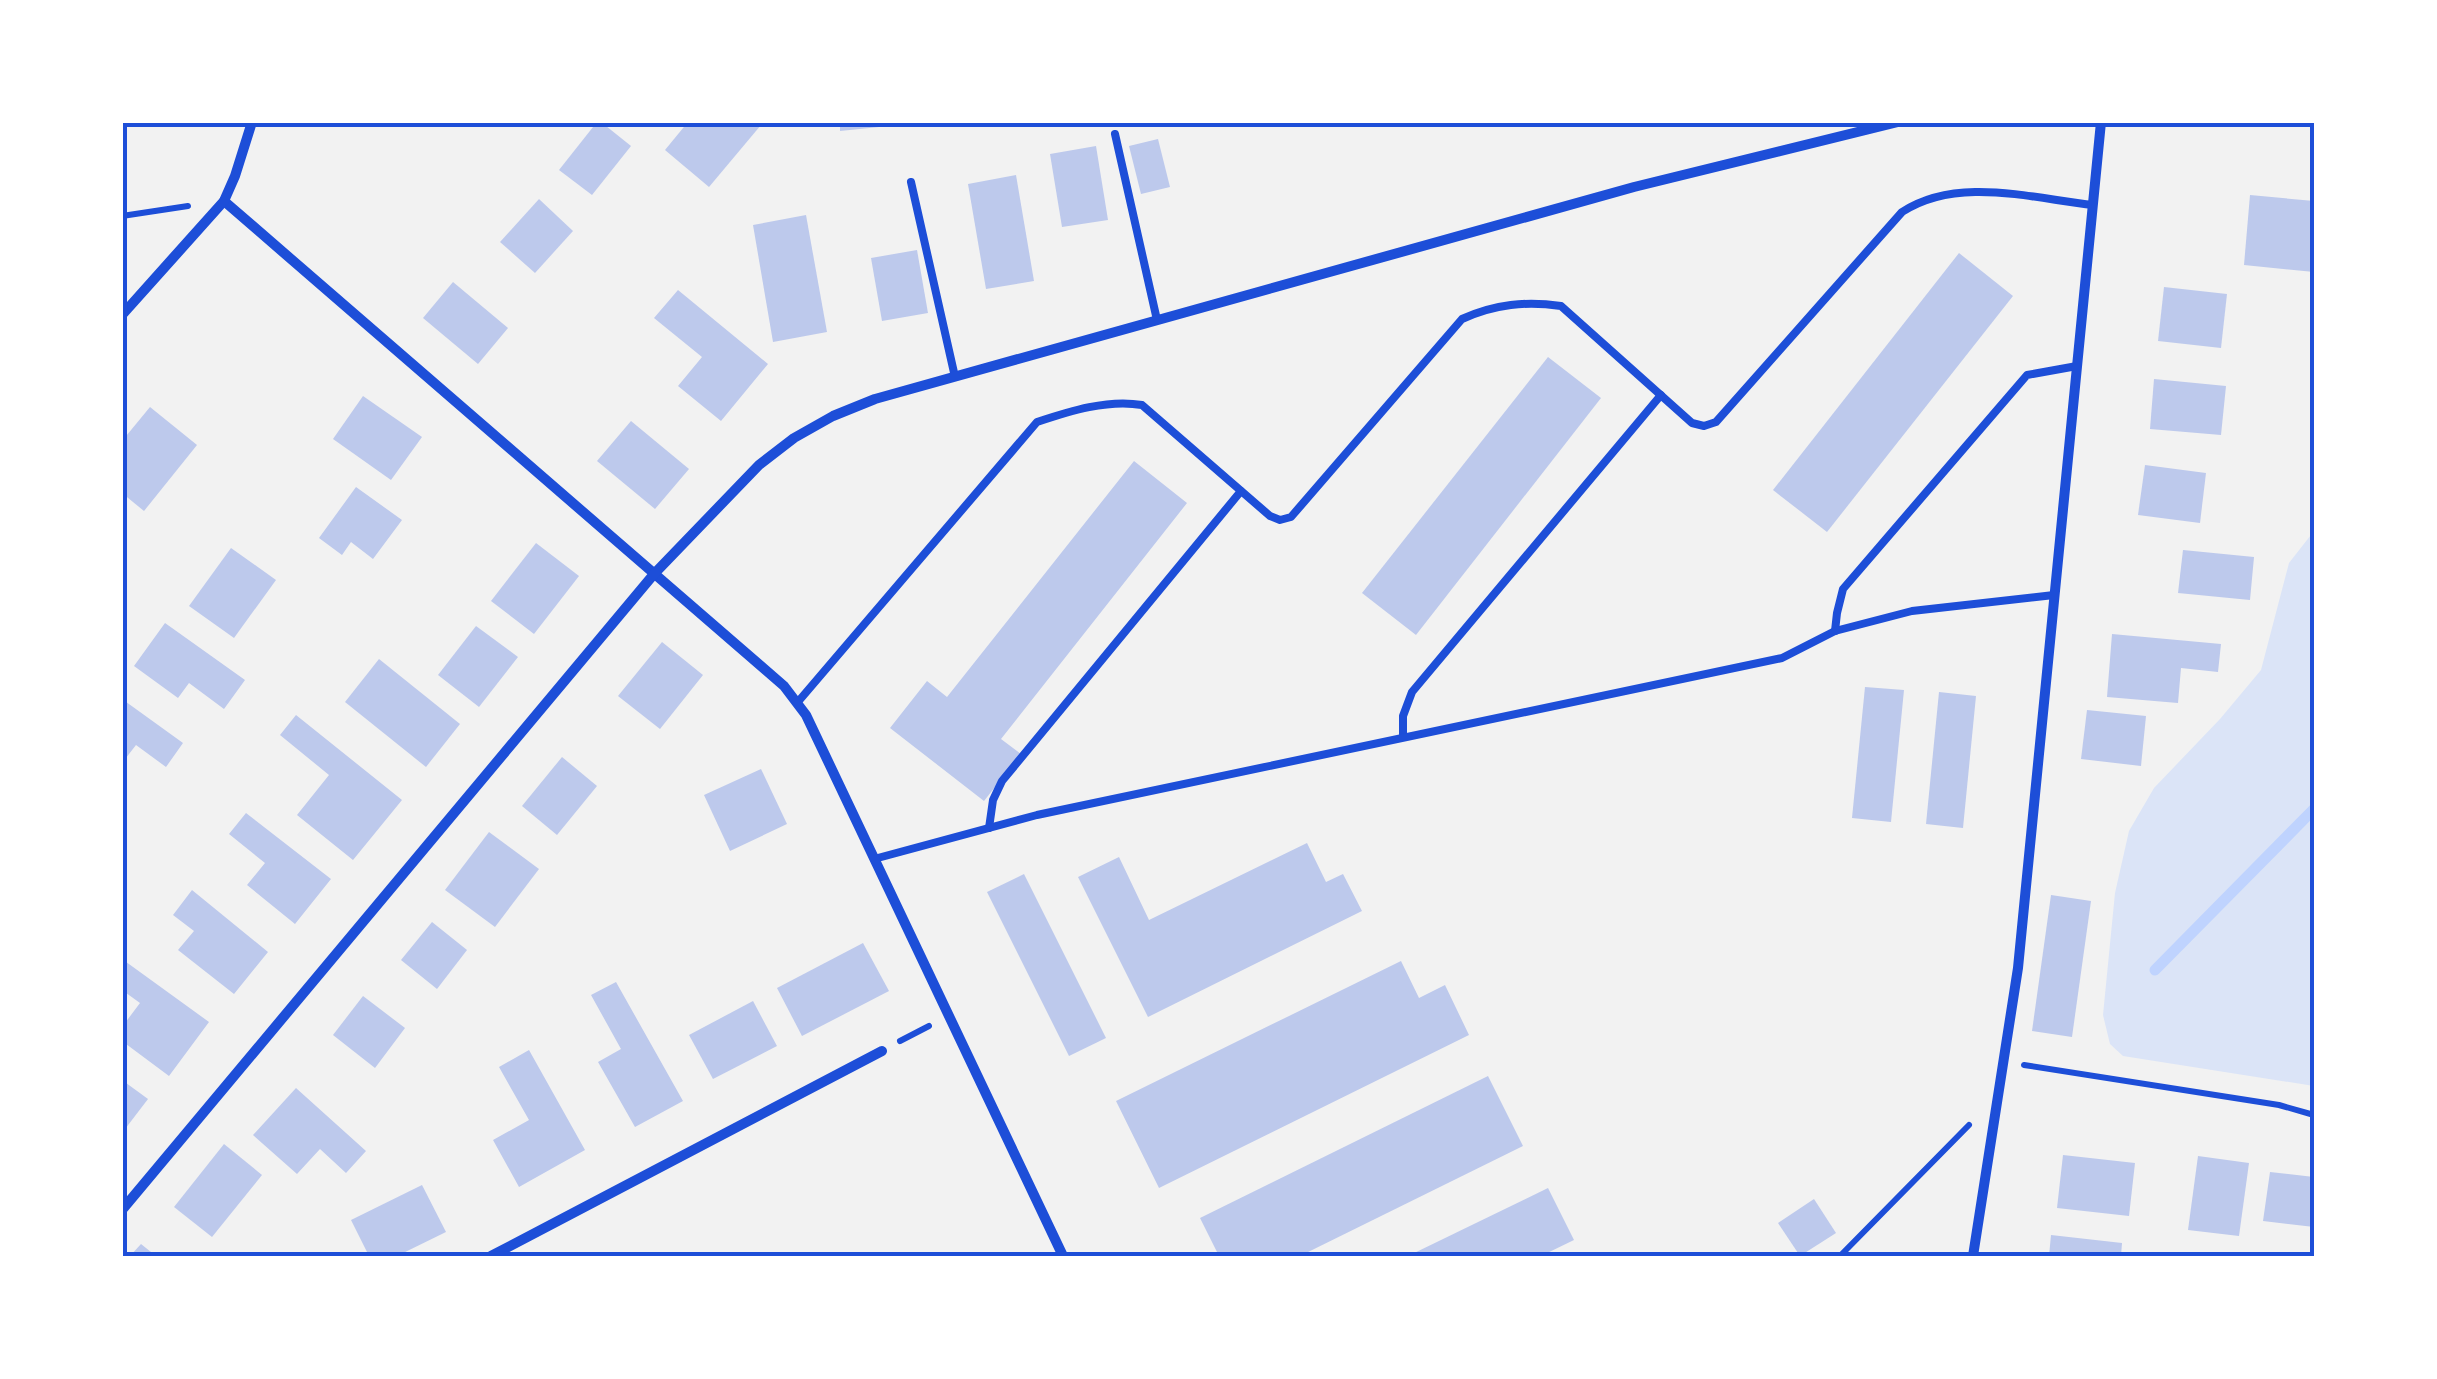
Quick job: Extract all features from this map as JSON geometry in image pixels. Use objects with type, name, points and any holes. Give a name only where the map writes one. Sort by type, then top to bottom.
[{"type":"street","points":[[122,315],[224,200],[252,122]]},
{"type":"street","points":[[122,1210],[654,574],[759,466],[794,438],[874,399],[954,376],[1634,187],[1898,122]]},
{"type":"street","points":[[1973,1256],[2018,968],[2101,122]]},
{"type":"street","points":[[224,200],[784,686],[806,714],[1063,1256]]},
{"type":"street","points":[[491,1256],[882,1052]]},
{"type":"lane","points":[[1115,134],[1157,320]]},
{"type":"lane","points":[[911,182],[954,376]]},
{"type":"lane","points":[[796,703],[1038,422],[1123,402],[1142,405],[1270,516],[1280,520],[1291,516],[1462,319],[1482,310],[1537,302],[1561,306],[1692,423],[1704,426],[1716,422],[1902,212],[1919,201],[1970,190],[2093,206]]},
{"type":"lane","points":[[1835,631],[1843,590],[2027,375],[2077,366]]},
{"type":"lane","points":[[1403,737],[1403,716],[1412,692],[1661,395]]},
{"type":"lane","points":[[990,828],[993,800],[1002,780],[1241,490]]},
{"type":"lane","points":[[874,859],[1056,811],[1782,658],[1835,631],[1912,611],[2054,595]]},
{"type":"path","points":[[122,216],[224,200]]},
{"type":"path","points":[[882,1052],[948,1015]]},
{"type":"path","points":[[2003,1062],[2279,1105],[2314,1115]]},
{"type":"path","points":[[1840,1256],[1998,1096]]},
{"type":"shaded area","points":[[2314,531],[2314,1086],[2123,1056],[2110,1044],[2103,1015],[2115,893],[2129,831],[2154,788],[2261,670],[2289,563]]},
{"type":"building","points":[[597,122],[631,146],[592,195],[559,170]]},
{"type":"building","points":[[688,122],[761,125],[709,187],[665,150]]},
{"type":"building","points":[[840,122],[899,122],[899,125],[840,131]]},
{"type":"building","points":[[1158,139],[1170,187],[1141,194],[1129,146]]},
{"type":"building","points":[[1096,146],[1108,220],[1062,227],[1050,154]]},
{"type":"building","points":[[1016,175],[1034,281],[986,289],[968,184]]},
{"type":"building","points":[[2250,195],[2314,201],[2314,272],[2244,265]]},
{"type":"building","points":[[539,199],[573,231],[535,273],[500,242]]},
{"type":"building","points":[[806,215],[827,332],[773,342],[753,225]]},
{"type":"building","points":[[917,250],[928,313],[882,321],[871,258]]},
{"type":"building","points":[[1959,253],[2013,296],[1827,532],[1773,490]]},
{"type":"building","points":[[453,282],[508,328],[478,364],[423,318]]},
{"type":"building","points":[[2164,287],[2227,294],[2221,348],[2158,341]]},
{"type":"building","points":[[678,290],[768,364],[721,421],[678,386],[702,357],[654,318]]},
{"type":"building","points":[[1548,357],[1601,398],[1416,635],[1362,593]]},
{"type":"building","points":[[2154,379],[2226,386],[2221,435],[2150,429]]},
{"type":"building","points":[[363,396],[422,437],[391,480],[333,439]]},
{"type":"building","points":[[150,407],[197,445],[144,511],[122,493],[122,441]]},
{"type":"building","points":[[631,421],[689,469],[655,509],[597,461]]},
{"type":"building","points":[[1134,461],[1187,503],[1001,739],[1021,754],[984,801],[890,728],[927,681],[947,697]]},
{"type":"building","points":[[2145,465],[2206,473],[2200,523],[2138,515]]},
{"type":"building","points":[[356,487],[402,520],[373,559],[351,542],[342,555],[319,538]]},
{"type":"building","points":[[536,543],[579,576],[534,634],[491,601]]},
{"type":"building","points":[[231,548],[276,580],[234,638],[189,606]]},
{"type":"building","points":[[2183,550],[2254,557],[2250,600],[2178,593]]},
{"type":"building","points":[[165,623],[245,680],[224,709],[189,683],[178,698],[134,666]]},
{"type":"building","points":[[476,626],[518,657],[479,707],[438,675]]},
{"type":"building","points":[[2112,634],[2221,644],[2218,672],[2181,668],[2178,703],[2107,697]]},
{"type":"building","points":[[662,642],[703,675],[660,729],[618,696]]},
{"type":"building","points":[[379,659],[460,724],[426,767],[345,702]]},
{"type":"building","points":[[1865,687],[1904,690],[1891,822],[1852,818]]},
{"type":"building","points":[[1939,692],[1976,696],[1963,828],[1926,824]]},
{"type":"building","points":[[122,699],[183,743],[166,767],[136,745],[122,763]]},
{"type":"building","points":[[2087,710],[2146,716],[2141,766],[2081,759]]},
{"type":"building","points":[[296,715],[402,800],[353,860],[297,815],[329,775],[280,735]]},
{"type":"building","points":[[562,757],[597,786],[557,835],[522,806]]},
{"type":"building","points":[[761,769],[787,824],[730,851],[704,795]]},
{"type":"building","points":[[246,813],[331,879],[295,924],[247,885],[265,863],[229,834]]},
{"type":"building","points":[[489,832],[539,869],[495,927],[445,890]]},
{"type":"building","points":[[1307,843],[1326,882],[1343,874],[1362,911],[1148,1017],[1078,877],[1119,857],[1149,920]]},
{"type":"building","points":[[1024,874],[1106,1038],[1069,1056],[987,892]]},
{"type":"building","points":[[192,890],[268,952],[234,994],[178,950],[194,931],[173,915]]},
{"type":"building","points":[[2051,895],[2091,901],[2072,1037],[2032,1031]]},
{"type":"building","points":[[432,922],[467,950],[437,989],[401,960]]},
{"type":"building","points":[[863,943],[889,991],[802,1036],[777,988]]},
{"type":"building","points":[[122,959],[209,1022],[169,1076],[122,1041],[122,1027],[140,1003],[122,990]]},
{"type":"building","points":[[1401,961],[1419,998],[1445,985],[1469,1035],[1159,1188],[1116,1101]]},
{"type":"building","points":[[616,982],[683,1101],[635,1127],[598,1062],[621,1049],[591,995]]},
{"type":"building","points":[[363,996],[405,1028],[375,1068],[333,1035]]},
{"type":"building","points":[[753,1001],[777,1046],[713,1079],[689,1035]]},
{"type":"building","points":[[529,1050],[585,1150],[519,1187],[493,1140],[529,1120],[499,1067]]},
{"type":"building","points":[[1488,1076],[1523,1146],[1300,1256],[1219,1256],[1200,1218]]},
{"type":"building","points":[[122,1080],[148,1099],[122,1133]]},
{"type":"building","points":[[296,1088],[366,1151],[346,1173],[320,1149],[297,1174],[253,1135]]},
{"type":"building","points":[[224,1144],[262,1175],[212,1237],[174,1207]]},
{"type":"building","points":[[2063,1155],[2135,1163],[2129,1216],[2057,1208]]},
{"type":"building","points":[[2198,1156],[2249,1163],[2239,1236],[2188,1230]]},
{"type":"building","points":[[2270,1172],[2314,1177],[2314,1227],[2263,1221]]},
{"type":"building","points":[[422,1185],[446,1232],[397,1256],[369,1256],[351,1220]]},
{"type":"building","points":[[1548,1188],[1574,1240],[1541,1256],[1408,1256]]},
{"type":"building","points":[[1814,1199],[1836,1233],[1800,1256],[1778,1223]]},
{"type":"building","points":[[2051,1235],[2122,1243],[2121,1256],[2049,1256]]},
{"type":"building","points":[[141,1244],[156,1256],[130,1256]]},
{"type":"waterway","points":[[2155,970],[2314,809]]}]
